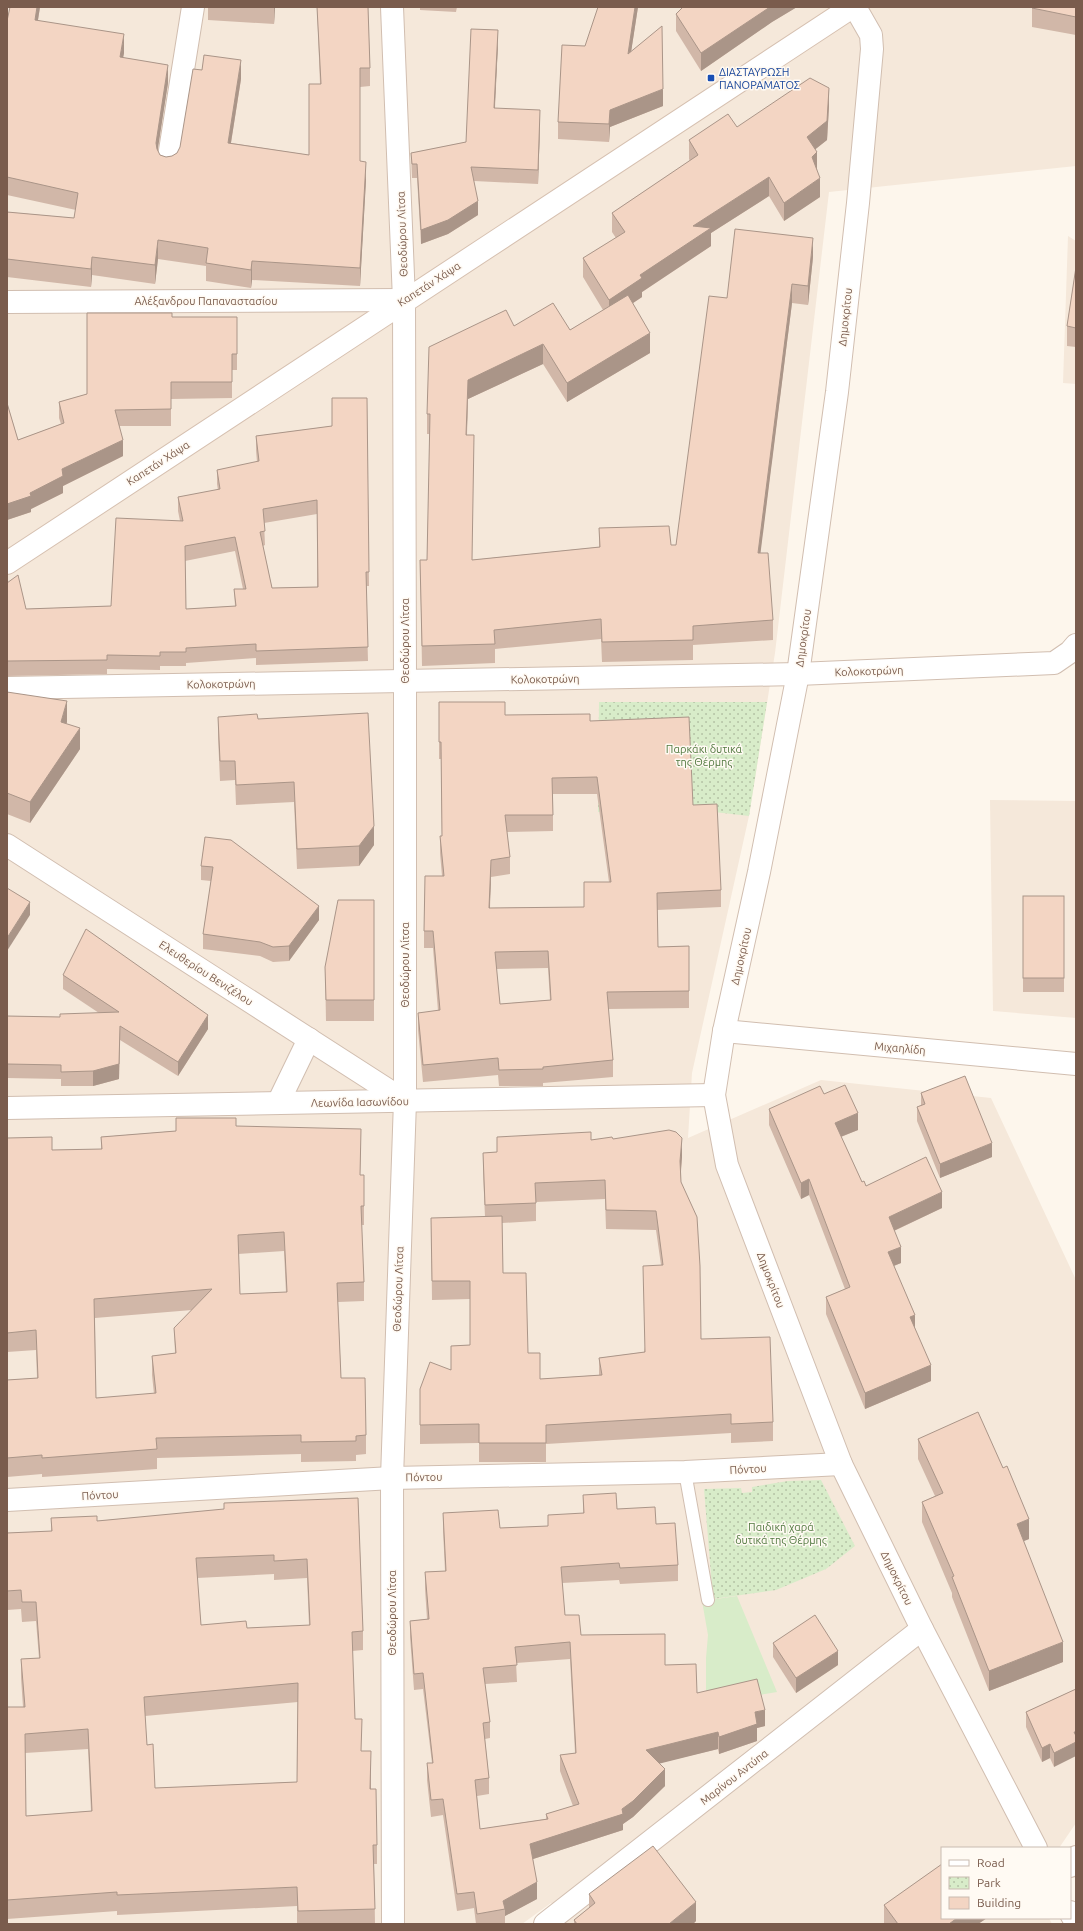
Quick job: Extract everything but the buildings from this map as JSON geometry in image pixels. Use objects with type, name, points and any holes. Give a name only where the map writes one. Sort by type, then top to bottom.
[{"type":"street","points":[[168,163],[193,7]]},
{"type":"street","name":"Θεοδώρου Λίτσα","points":[[392,7],[404,300],[405,681],[405,1101],[392,1478],[393,1924]]},
{"type":"street","name":"Καπετάν Χάψα","points":[[7,563],[404,300],[852,7]]},
{"type":"street","name":"Δημοκρίτου","points":[[855,7],[871,36],[872,49],[858,203],[837,392],[798,674],[759,872],[724,1031],[714,1095],[728,1165],[841,1464],[922,1629],[1035,1847]]},
{"type":"street","name":"Αλέξανδρου Παπαναστασίου","points":[[7,302],[404,300]]},
{"type":"street","name":"Κολοκοτρώνη","points":[[7,688],[798,674],[1054,663],[1070,652],[1076,645]]},
{"type":"street","name":"Ελευθερίου Βενιζέλου","points":[[7,845],[405,1101]]},
{"type":"street","name":"Μιχαηλίδη","points":[[724,1031],[1076,1064]]},
{"type":"street","points":[[278,1103],[309,1039]]},
{"type":"street","name":"Λεωνίδα Ιασωνίδου","points":[[7,1108],[714,1095]]},
{"type":"street","name":"Πόντου","points":[[7,1500],[392,1478],[685,1472],[841,1464]]},
{"type":"street","name":"Μαρίνου Αντύπα","points":[[546,1924],[922,1629]]},
{"type":"street","points":[[1071,1914],[1076,1923]]},
{"type":"lane","points":[[685,1472],[708,1600]]},
{"type":"shaded area","points":[[7,7],[1076,7],[1076,166],[829,192],[775,653],[749,816],[692,1073],[688,1138],[821,1080],[991,1098],[1076,1280],[1076,1823],[1060,1847],[941,1847],[941,1919],[1050,1919],[1052,1924],[567,1924],[551,1903],[522,1924],[7,1924]]},
{"type":"shaded area","points":[[1068,236],[1076,241],[1076,384],[1063,383]]},
{"type":"shaded area","points":[[990,800],[1076,801],[1076,1018],[993,1011]]},
{"type":"green space","name":"Παρκάκι δυτικά της Θέρμης","points":[[599,702],[767,702],[749,816],[662,806],[598,812]]},
{"type":"green space","name":"Παιδική χαρά δυτικά της Θέρμης","points":[[821,1480],[855,1546],[826,1569],[776,1590],[713,1599],[704,1489],[741,1488],[742,1493],[752,1492],[752,1487],[788,1481]]},
{"type":"green space","points":[[737,1596],[777,1692],[748,1697],[706,1700],[706,1658],[708,1635],[702,1601]]},
{"type":"place","name":"ΔΙΑΣΤΑΥΡΩΣΗ ΠΑΝΟΡΑΜΑΤΟΣ","points":[[711,78]]}]
